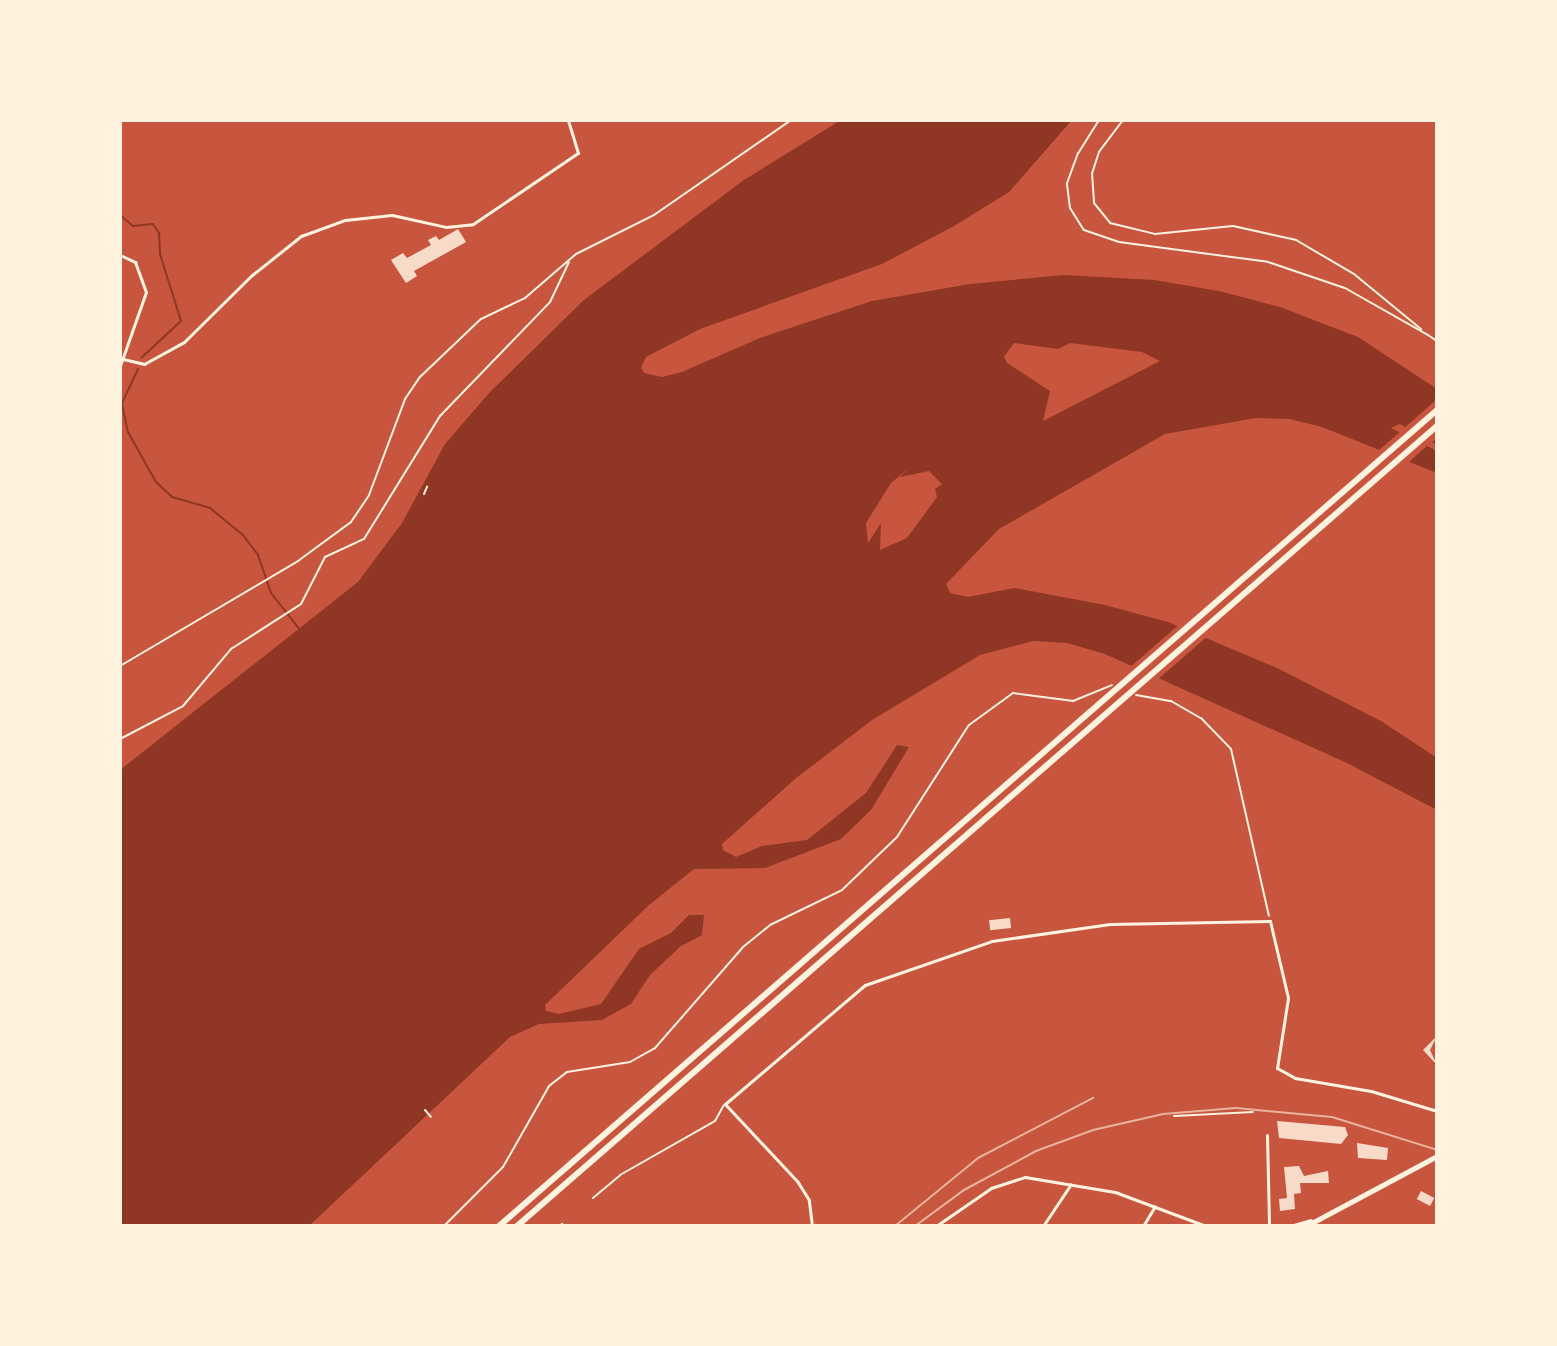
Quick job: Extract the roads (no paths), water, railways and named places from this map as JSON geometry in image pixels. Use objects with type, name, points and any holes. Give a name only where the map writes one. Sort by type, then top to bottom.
[{"type":"highway","points":[[499,1226],[1437,410]]},
{"type":"highway","points":[[517,1226],[1437,426]]},
{"type":"main road","points":[[1306,1226],[1437,1156]]},
{"type":"main road","points":[[1294,1226],[1323,1217]]},
{"type":"street","points":[[123,359],[144,364],[184,342],[252,275],[301,236],[345,220],[392,215],[446,227],[473,224],[578,153],[568,120]]},
{"type":"street","points":[[120,255],[135,262],[146,292],[120,366]]},
{"type":"street","points":[[812,1226],[809,1200],[797,1181],[725,1104],[865,985],[978,945],[1110,924],[1270,921],[1288,998],[1276,1066],[1295,1078],[1371,1091],[1437,1111]]},
{"type":"street","points":[[1267,1135],[1269,1226]]},
{"type":"street","points":[[936,1226],[1006,1180],[1025,1177],[1071,1184],[1155,1206],[1206,1226]]},
{"type":"street","points":[[1043,1226],[1071,1184]]},
{"type":"street","points":[[1143,1226],[1155,1206]]},
{"type":"lane","points":[[593,1198],[620,1175],[715,1121],[725,1104]]},
{"type":"waterway","points":[[120,215],[133,226],[153,224],[159,233],[160,254],[181,321],[141,358]]},
{"type":"waterway","points":[[138,369],[122,404],[128,432],[156,482],[172,497],[210,508],[243,535],[258,555],[271,593],[300,630]]},
{"type":"railway","points":[[895,1226],[978,1158],[1093,1098]]},
{"type":"railway","points":[[915,1226],[964,1190],[1036,1151],[1093,1130],[1163,1114],[1236,1108],[1332,1117],[1437,1150]]}]
